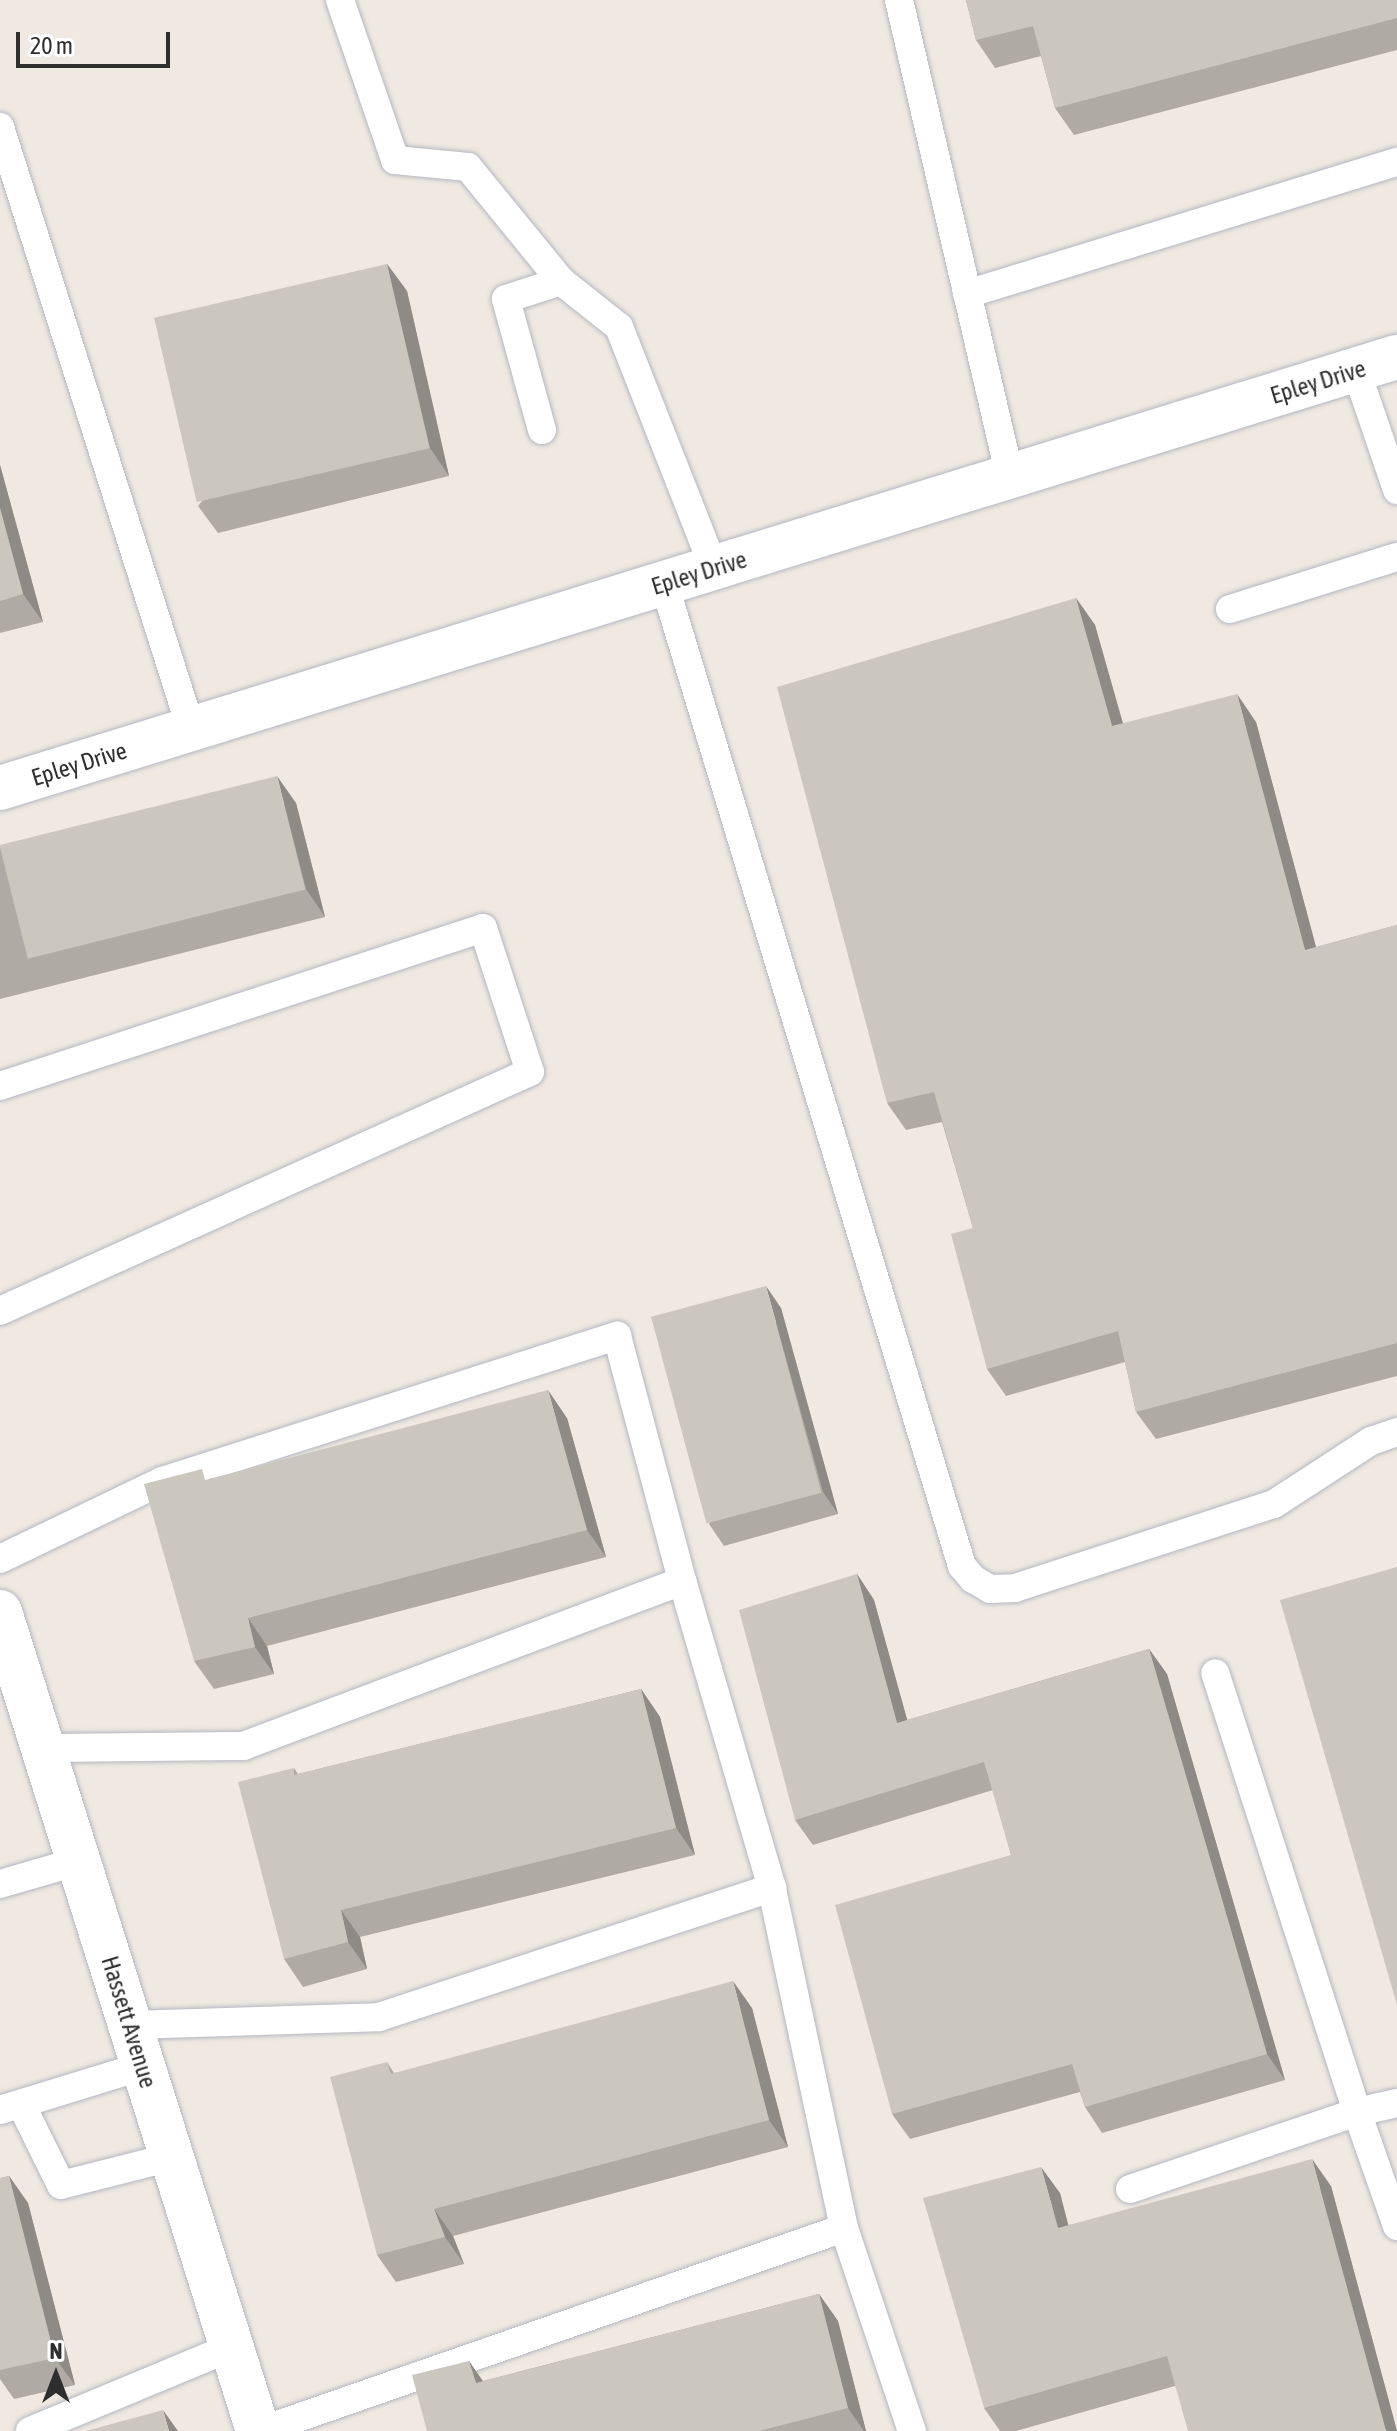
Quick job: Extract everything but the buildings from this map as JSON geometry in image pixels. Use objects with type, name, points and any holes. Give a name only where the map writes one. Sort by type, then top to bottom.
[{"type":"street","name":"Epley Drive","points":[[0,788],[1397,357]]},
{"type":"street","name":"Hassett Avenue","points":[[0,1612],[259,2431]]},
{"type":"lane","points":[[340,0],[395,160],[468,167],[561,281],[619,327],[714,568]]},
{"type":"lane","points":[[899,0],[1010,477]]},
{"type":"lane","points":[[0,127],[191,729]]},
{"type":"lane","points":[[967,294],[1397,162]]},
{"type":"lane","points":[[542,430],[506,299],[561,281]]},
{"type":"lane","points":[[1356,370],[1397,490]]},
{"type":"lane","points":[[1230,609],[1397,557]]},
{"type":"lane","points":[[664,583],[962,1566],[973,1579],[990,1589],[1015,1588],[1274,1504],[1371,1441],[1397,1432]]},
{"type":"lane","points":[[0,1086],[483,928],[530,1072],[0,1311]]},
{"type":"lane","points":[[0,1559],[162,1481],[617,1336],[682,1581],[772,1888],[844,2228],[912,2431]]},
{"type":"lane","points":[[43,1748],[244,1746],[682,1581]]},
{"type":"lane","points":[[1215,1673],[1397,2226]]},
{"type":"lane","points":[[0,1884],[79,1861]]},
{"type":"lane","points":[[130,2025],[379,2017],[772,1888]]},
{"type":"lane","points":[[143,2066],[11,2107],[61,2185],[172,2157]]},
{"type":"lane","points":[[1130,2189],[1357,2112],[1397,2103]]},
{"type":"lane","points":[[259,2431],[844,2228]]},
{"type":"lane","points":[[30,2431],[232,2347]]}]
